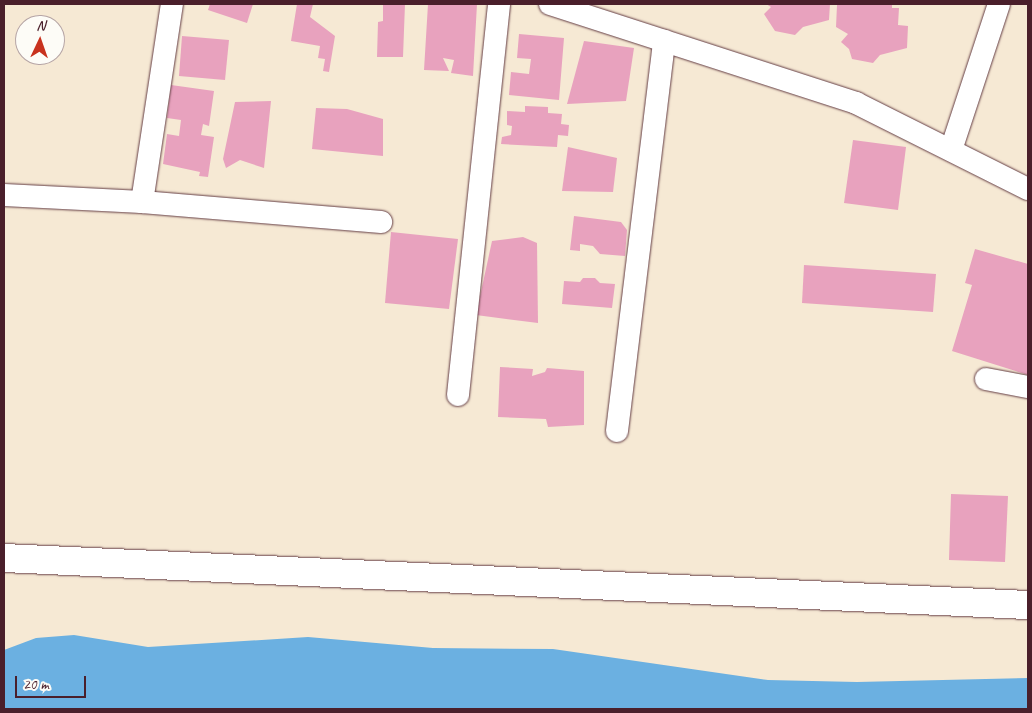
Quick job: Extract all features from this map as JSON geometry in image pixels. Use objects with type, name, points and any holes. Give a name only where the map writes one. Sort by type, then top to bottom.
[{"type":"street","points":[[142,202],[172,4]]},
{"type":"street","points":[[458,395],[499,4]]},
{"type":"street","points":[[550,4],[856,102],[1028,188]]},
{"type":"street","points":[[951,150],[998,4]]},
{"type":"street","points":[[617,431],[664,41]]},
{"type":"street","points":[[4,195],[142,202],[381,222]]},
{"type":"street","points":[[986,379],[1028,387]]},
{"type":"street","points":[[4,558],[1028,606]]},
{"type":"water","points":[[74,635],[148,647],[308,637],[433,648],[553,649],[768,680],[857,682],[1028,678],[1028,709],[4,709],[4,650],[36,638]]},
{"type":"building","points":[[210,4],[253,4],[247,23],[208,10]]},
{"type":"building","points":[[297,4],[313,4],[310,17],[335,36],[329,72],[323,71],[325,59],[318,58],[320,46],[291,41]]},
{"type":"building","points":[[383,4],[405,4],[403,57],[377,57],[378,22],[383,21]]},
{"type":"building","points":[[428,4],[477,4],[473,76],[451,73],[454,60],[443,58],[449,71],[424,70]]},
{"type":"building","points":[[766,4],[830,4],[829,20],[803,27],[795,35],[775,31],[764,14],[771,7]]},
{"type":"building","points":[[892,4],[892,8],[899,8],[898,25],[908,26],[907,48],[880,55],[873,63],[852,59],[849,49],[841,42],[848,34],[836,27],[837,5]]},
{"type":"building","points":[[519,34],[564,38],[559,100],[509,95],[511,72],[529,74],[531,59],[517,58]]},
{"type":"building","points":[[182,36],[229,40],[225,80],[179,76]]},
{"type":"building","points":[[584,41],[634,48],[626,101],[567,104]]},
{"type":"building","points":[[171,85],[214,91],[209,126],[203,124],[201,135],[214,137],[208,177],[199,176],[200,172],[163,164],[167,134],[179,136],[181,120],[167,118]]},
{"type":"building","points":[[271,101],[264,168],[240,160],[226,168],[223,159],[235,102]]},
{"type":"building","points":[[525,106],[548,107],[548,113],[562,114],[561,124],[569,125],[568,136],[558,135],[557,147],[501,144],[502,137],[511,135],[512,126],[507,125],[507,111],[525,112]]},
{"type":"building","points":[[316,108],[347,109],[383,119],[383,156],[312,149]]},
{"type":"building","points":[[853,140],[906,147],[898,210],[844,203]]},
{"type":"building","points":[[568,147],[617,158],[613,192],[562,191]]},
{"type":"building","points":[[574,216],[621,222],[627,230],[625,256],[600,254],[593,246],[580,244],[580,251],[570,250]]},
{"type":"building","points":[[391,232],[458,239],[449,309],[385,303]]},
{"type":"building","points":[[523,237],[537,243],[538,323],[476,315],[492,241]]},
{"type":"building","points":[[975,249],[1028,264],[1028,375],[952,351],[972,285],[965,283]]},
{"type":"building","points":[[804,265],[936,274],[933,312],[802,303]]},
{"type":"building","points":[[583,278],[595,278],[600,283],[615,284],[612,308],[562,304],[564,281],[580,282]]},
{"type":"building","points":[[500,367],[533,369],[532,376],[545,372],[547,368],[584,371],[584,425],[548,427],[546,419],[498,417]]},
{"type":"building","points":[[951,494],[1008,496],[1005,562],[949,560]]}]
